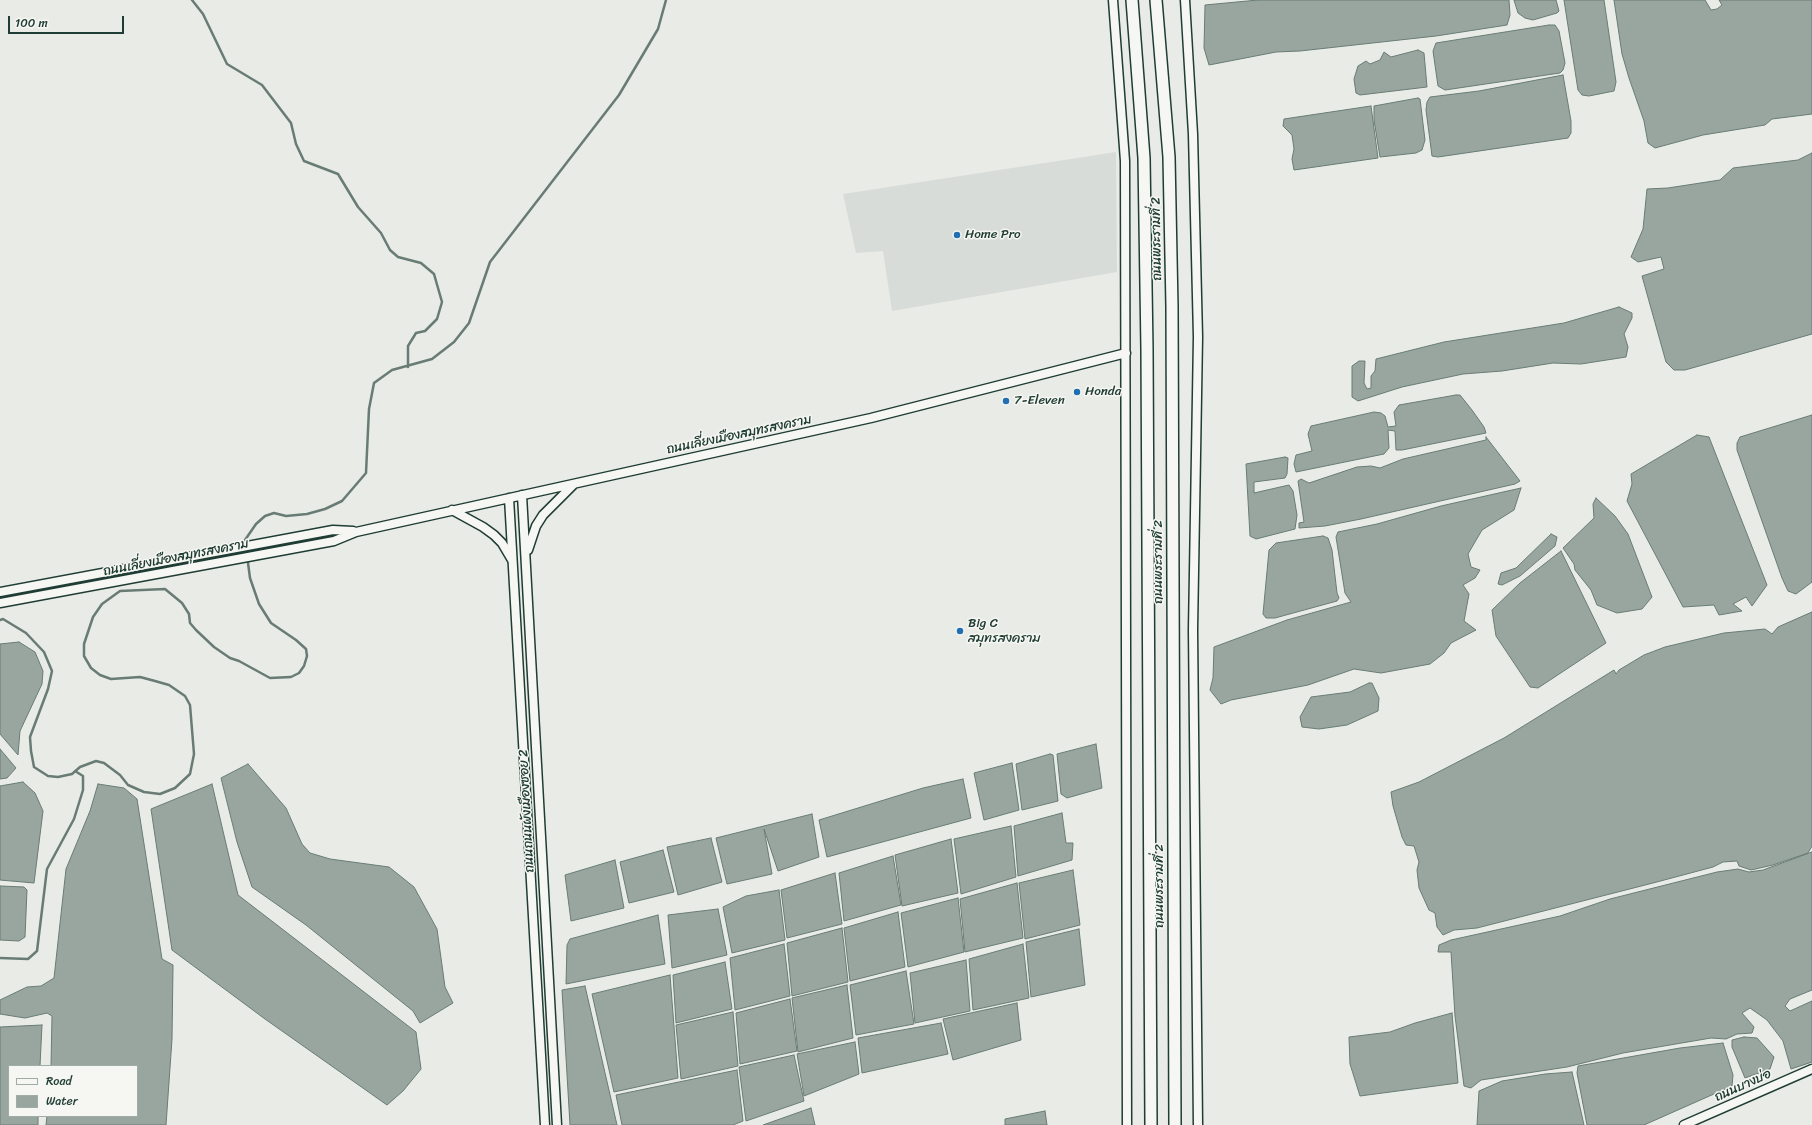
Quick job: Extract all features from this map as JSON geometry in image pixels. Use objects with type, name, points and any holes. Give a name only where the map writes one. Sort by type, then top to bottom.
[{"type":"highway","name":"ถนนพระรามที่ 2","points":[[1132,0],[1144,158],[1147,318],[1151,1125]]},
{"type":"highway","name":"ถนนพระรามที่ 2","points":[[1156,0],[1169,157],[1172,299],[1176,1125]]},
{"type":"main road","points":[[1113,0],[1125,161],[1127,1125]]},
{"type":"main road","points":[[1185,0],[1193,134],[1198,337],[1193,630],[1198,1125]]},
{"type":"main road","name":"ถนนเลี่ยงเมืองสมุทรสงคราม","points":[[0,603],[334,541],[356,532],[452,510],[877,417],[1126,353]]},
{"type":"main road","points":[[526,558],[536,526],[543,515],[574,484]]},
{"type":"main road","name":"ถนนถนนผังเมืองซอย 2","points":[[522,495],[557,1125]]},
{"type":"main road","name":"ถนนถนนผังเมืองซอย 2","points":[[510,498],[545,1125]]},
{"type":"main road","points":[[452,510],[483,527],[494,535],[502,543],[513,563]]},
{"type":"main road","name":"ถนนเลี่ยงเมืองสมุทรสงคราม","points":[[0,592],[333,530],[356,532]]},
{"type":"main road","points":[[515,590],[527,589]]},
{"type":"main road","name":"ถนนบางบ่อ","points":[[1684,1125],[1812,1069]]},
{"type":"shaded area","points":[[1116,152],[1117,272],[892,311],[883,251],[856,253],[843,194]]},
{"type":"water","points":[[1258,0],[1509,0],[1510,15],[1507,25],[1436,36],[1300,51],[1276,52],[1209,65],[1204,48],[1205,5]]},
{"type":"water","points":[[1514,0],[1556,0],[1559,11],[1557,13],[1533,20],[1525,18],[1518,13]]},
{"type":"water","points":[[1564,0],[1604,0],[1616,82],[1614,91],[1589,96],[1582,95],[1578,90]]},
{"type":"water","points":[[1614,0],[1705,0],[1711,10],[1717,9],[1722,5],[1719,0],[1812,0],[1812,114],[1772,119],[1765,125],[1703,135],[1655,148],[1648,143],[1644,121],[1622,54]]},
{"type":"water","points":[[1555,25],[1559,31],[1565,63],[1563,70],[1560,73],[1445,90],[1438,86],[1433,51],[1436,43]]},
{"type":"water","points":[[1418,50],[1424,53],[1427,87],[1360,95],[1356,93],[1354,79],[1358,66],[1366,61],[1370,64],[1380,60],[1384,52],[1391,57]]},
{"type":"water","points":[[1563,75],[1571,121],[1571,133],[1568,138],[1438,157],[1432,156],[1426,110],[1427,102],[1430,97],[1479,91]]},
{"type":"water","points":[[1418,98],[1420,99],[1425,140],[1422,150],[1416,153],[1380,157],[1374,120],[1374,106]]},
{"type":"water","points":[[1371,106],[1378,158],[1294,170],[1292,159],[1294,149],[1292,135],[1283,126],[1284,119]]},
{"type":"water","points":[[1812,153],[1812,334],[1685,370],[1674,370],[1666,362],[1642,276],[1664,269],[1661,257],[1638,262],[1631,257],[1643,229],[1647,189],[1668,188],[1720,180],[1733,168],[1798,160]]},
{"type":"water","points":[[1619,307],[1632,313],[1632,318],[1624,334],[1628,347],[1626,357],[1581,364],[1553,363],[1502,371],[1463,374],[1402,387],[1358,401],[1352,397],[1352,366],[1359,361],[1365,361],[1364,383],[1367,389],[1371,388],[1371,376],[1375,371],[1376,359],[1444,342],[1564,323]]},
{"type":"water","points":[[1460,395],[1472,410],[1484,427],[1486,433],[1396,450],[1395,431],[1388,430],[1389,448],[1384,454],[1296,472],[1294,464],[1296,455],[1312,451],[1308,434],[1311,426],[1374,412],[1381,413],[1385,416],[1388,427],[1396,426],[1394,412],[1399,405]]},
{"type":"water","points":[[1812,415],[1812,582],[1796,594],[1788,591],[1782,578],[1737,450],[1737,443],[1740,437]]},
{"type":"water","points":[[1697,435],[1709,437],[1767,585],[1752,606],[1746,597],[1733,604],[1742,611],[1719,615],[1714,605],[1683,607],[1627,501],[1632,484],[1631,474]]},
{"type":"water","points":[[1486,437],[1520,481],[1515,484],[1361,519],[1325,526],[1299,528],[1299,523],[1304,522],[1298,481],[1301,479],[1309,483],[1357,467],[1371,466],[1380,468],[1403,459],[1486,440]]},
{"type":"water","points":[[1285,457],[1288,458],[1287,474],[1285,478],[1254,482],[1254,493],[1289,485],[1293,491],[1297,515],[1295,529],[1256,539],[1250,536],[1246,464]]},
{"type":"water","points":[[1521,488],[1514,510],[1482,530],[1468,554],[1471,567],[1480,570],[1475,578],[1463,585],[1469,594],[1464,621],[1476,630],[1451,643],[1444,653],[1430,664],[1381,673],[1354,669],[1308,685],[1231,700],[1221,704],[1210,690],[1213,678],[1214,647],[1287,620],[1351,602],[1345,593],[1336,537],[1338,532],[1377,524],[1441,506]]},
{"type":"water","points":[[1596,498],[1615,516],[1628,534],[1652,597],[1642,609],[1617,613],[1597,605],[1591,590],[1575,570],[1574,564],[1563,548],[1594,518],[1593,504]]},
{"type":"water","points":[[1551,534],[1557,537],[1555,546],[1520,576],[1502,585],[1498,584],[1501,573],[1516,568]]},
{"type":"water","points":[[1323,536],[1328,538],[1332,550],[1337,593],[1339,598],[1337,601],[1275,618],[1266,618],[1263,614],[1269,550],[1276,543]]},
{"type":"water","points":[[1561,551],[1606,643],[1538,688],[1530,687],[1496,636],[1492,610],[1520,583]]},
{"type":"water","points":[[1812,612],[1812,846],[1808,853],[1773,865],[1751,870],[1739,866],[1737,861],[1723,862],[1713,867],[1653,883],[1477,928],[1454,930],[1443,935],[1437,927],[1435,913],[1429,910],[1419,888],[1417,870],[1419,862],[1414,846],[1406,845],[1402,837],[1393,806],[1391,792],[1419,782],[1504,738],[1614,670],[1616,674],[1619,670],[1644,655],[1665,647],[1724,633],[1765,629],[1772,634],[1778,627]]},
{"type":"water","points":[[19,642],[35,652],[43,671],[42,684],[20,731],[18,755],[0,734],[0,644]]},
{"type":"water","points":[[1372,683],[1379,698],[1378,711],[1347,725],[1319,729],[1302,727],[1300,717],[1311,697],[1350,692]]},
{"type":"water","points":[[1096,744],[1102,788],[1067,798],[1061,794],[1057,754]]},
{"type":"water","points":[[0,749],[16,768],[7,778],[0,779]]},
{"type":"water","points":[[1050,754],[1053,755],[1058,801],[1022,810],[1016,764]]},
{"type":"water","points":[[1012,763],[1019,810],[984,820],[974,773]]},
{"type":"water","points":[[248,764],[286,808],[302,844],[310,853],[330,859],[389,867],[414,887],[437,929],[445,987],[453,1003],[420,1023],[413,1011],[306,925],[252,887],[237,842],[221,778]]},
{"type":"water","points":[[963,779],[971,818],[827,857],[819,820],[923,788]]},
{"type":"water","points":[[23,782],[35,793],[43,811],[34,883],[0,880],[0,786]]},
{"type":"water","points":[[98,784],[124,788],[137,799],[162,959],[173,965],[172,1039],[166,1125],[46,1125],[47,1117],[138,1117],[138,1065],[51,1065],[52,1016],[47,1013],[25,1018],[0,1014],[0,1000],[27,987],[41,986],[54,978],[66,869],[90,811]]},
{"type":"water","points":[[212,784],[238,895],[416,1032],[421,1069],[403,1091],[387,1105],[265,1019],[172,950],[151,809]]},
{"type":"water","points":[[1062,813],[1066,843],[1073,843],[1072,860],[1018,876],[1014,826]]},
{"type":"water","points":[[812,814],[819,857],[778,871],[764,829],[772,874],[727,884],[716,838]]},
{"type":"water","points":[[1011,826],[1016,877],[961,894],[954,839]]},
{"type":"water","points":[[711,838],[722,882],[678,895],[667,847]]},
{"type":"water","points":[[951,839],[958,893],[902,906],[895,855]]},
{"type":"water","points":[[663,850],[674,892],[629,903],[620,862]]},
{"type":"water","points":[[1812,852],[1812,990],[1790,999],[1785,1006],[1790,1011],[1812,1001],[1812,1062],[1791,1069],[1783,1041],[1767,1020],[1750,1008],[1742,1013],[1754,1027],[1752,1033],[1737,1034],[1726,1039],[1711,1038],[1623,1053],[1567,1067],[1481,1080],[1471,1088],[1464,1086],[1455,1016],[1451,952],[1438,952],[1439,945],[1451,940],[1560,916],[1610,899],[1717,872],[1738,869],[1749,872],[1763,870]]},
{"type":"water","points":[[893,856],[901,905],[844,921],[839,873]]},
{"type":"water","points":[[615,860],[624,908],[571,921],[565,875]]},
{"type":"water","points":[[1073,870],[1080,925],[1025,939],[1019,883]]},
{"type":"water","points":[[835,873],[842,924],[787,938],[781,890]]},
{"type":"water","points":[[1017,883],[1023,938],[965,952],[960,899]]},
{"type":"water","points":[[0,886],[24,887],[27,890],[25,937],[19,941],[0,940]]},
{"type":"water","points":[[779,890],[785,940],[732,953],[723,907],[746,896]]},
{"type":"water","points":[[958,898],[964,952],[908,967],[901,913]]},
{"type":"water","points":[[718,909],[727,955],[672,968],[668,915]]},
{"type":"water","points":[[898,912],[905,967],[850,981],[844,928]]},
{"type":"water","points":[[658,915],[665,964],[566,984],[567,945],[570,939]]},
{"type":"water","points":[[842,928],[848,982],[792,996],[787,943]]},
{"type":"water","points":[[1079,929],[1085,985],[1031,997],[1026,942]]},
{"type":"water","points":[[784,944],[790,996],[735,1010],[730,958]]},
{"type":"water","points":[[1023,944],[1029,998],[973,1010],[969,959]]},
{"type":"water","points":[[966,960],[970,1011],[915,1023],[910,973]]},
{"type":"water","points":[[725,962],[732,1009],[676,1023],[673,975]]},
{"type":"water","points":[[906,971],[914,1024],[856,1035],[850,985]]},
{"type":"water","points":[[670,975],[678,1078],[614,1092],[592,994]]},
{"type":"water","points":[[847,985],[853,1038],[798,1052],[792,998]]},
{"type":"water","points":[[585,986],[617,1125],[570,1125],[562,990]]},
{"type":"water","points":[[790,999],[797,1051],[740,1064],[736,1013]]},
{"type":"water","points":[[1017,1003],[1021,1040],[953,1060],[943,1019]]},
{"type":"water","points":[[733,1012],[738,1066],[681,1079],[676,1025]]},
{"type":"water","points":[[1452,1013],[1458,1083],[1360,1096],[1350,1064],[1349,1037],[1390,1032],[1415,1023]]},
{"type":"water","points":[[941,1023],[948,1054],[862,1073],[858,1038]]},
{"type":"water","points":[[42,1025],[40,1065],[8,1065],[8,1117],[38,1117],[38,1125],[0,1125],[0,1027]]},
{"type":"water","points":[[1744,1037],[1757,1038],[1774,1057],[1770,1069],[1745,1078],[1732,1047],[1732,1040]]},
{"type":"water","points":[[855,1042],[859,1074],[804,1096],[797,1054]]},
{"type":"water","points":[[1723,1043],[1733,1075],[1732,1086],[1644,1125],[1587,1125],[1577,1073],[1578,1066],[1680,1048]]},
{"type":"water","points":[[794,1055],[804,1101],[746,1121],[739,1067]]},
{"type":"water","points":[[737,1070],[743,1121],[733,1125],[622,1125],[616,1095]]},
{"type":"water","points":[[1572,1072],[1584,1125],[1477,1125],[1479,1091],[1502,1081],[1545,1074]]},
{"type":"water","points":[[811,1108],[815,1125],[763,1125]]},
{"type":"water","points":[[1045,1111],[1047,1125],[1005,1125],[1005,1119]]},
{"type":"waterway","points":[[192,0],[203,14],[227,64],[262,85],[291,123],[296,144],[304,161],[338,174],[358,207],[381,233],[390,250],[398,257],[421,263],[434,274],[442,302],[437,319],[425,331],[416,333],[408,346],[408,367]]},
{"type":"waterway","points":[[0,620],[3,619],[26,633],[44,652],[52,671],[48,689],[30,737],[34,767],[48,776],[58,777],[72,774],[80,767],[96,761],[104,763],[120,775],[128,785],[144,792],[160,794],[175,788],[190,774],[194,754],[190,705],[185,696],[169,685],[140,677],[111,679],[100,675],[91,668],[84,656],[84,644],[93,617],[102,604],[120,591],[165,589],[182,603],[189,614],[190,623],[196,630],[214,647],[230,658],[239,661],[270,678],[291,677],[299,673],[304,666],[307,656],[306,649],[296,640],[271,623],[259,604],[250,578],[245,540],[256,524],[265,516],[274,513],[286,516],[307,514],[325,509],[342,501],[366,473],[369,409],[374,383],[392,370],[432,359],[454,342],[469,323],[490,262],[619,95],[658,29],[666,0]]},
{"type":"waterway","points":[[0,958],[28,959],[37,951],[47,869],[74,819],[83,790],[83,776],[75,771]]},
{"type":"place","name":"Home Pro","points":[[957,235]]},
{"type":"place","name":"Honda","points":[[1077,392]]},
{"type":"place","name":"7-Eleven","points":[[1006,401]]},
{"type":"place","name":"Big C สมุทรสงคราม","points":[[960,631]]}]
